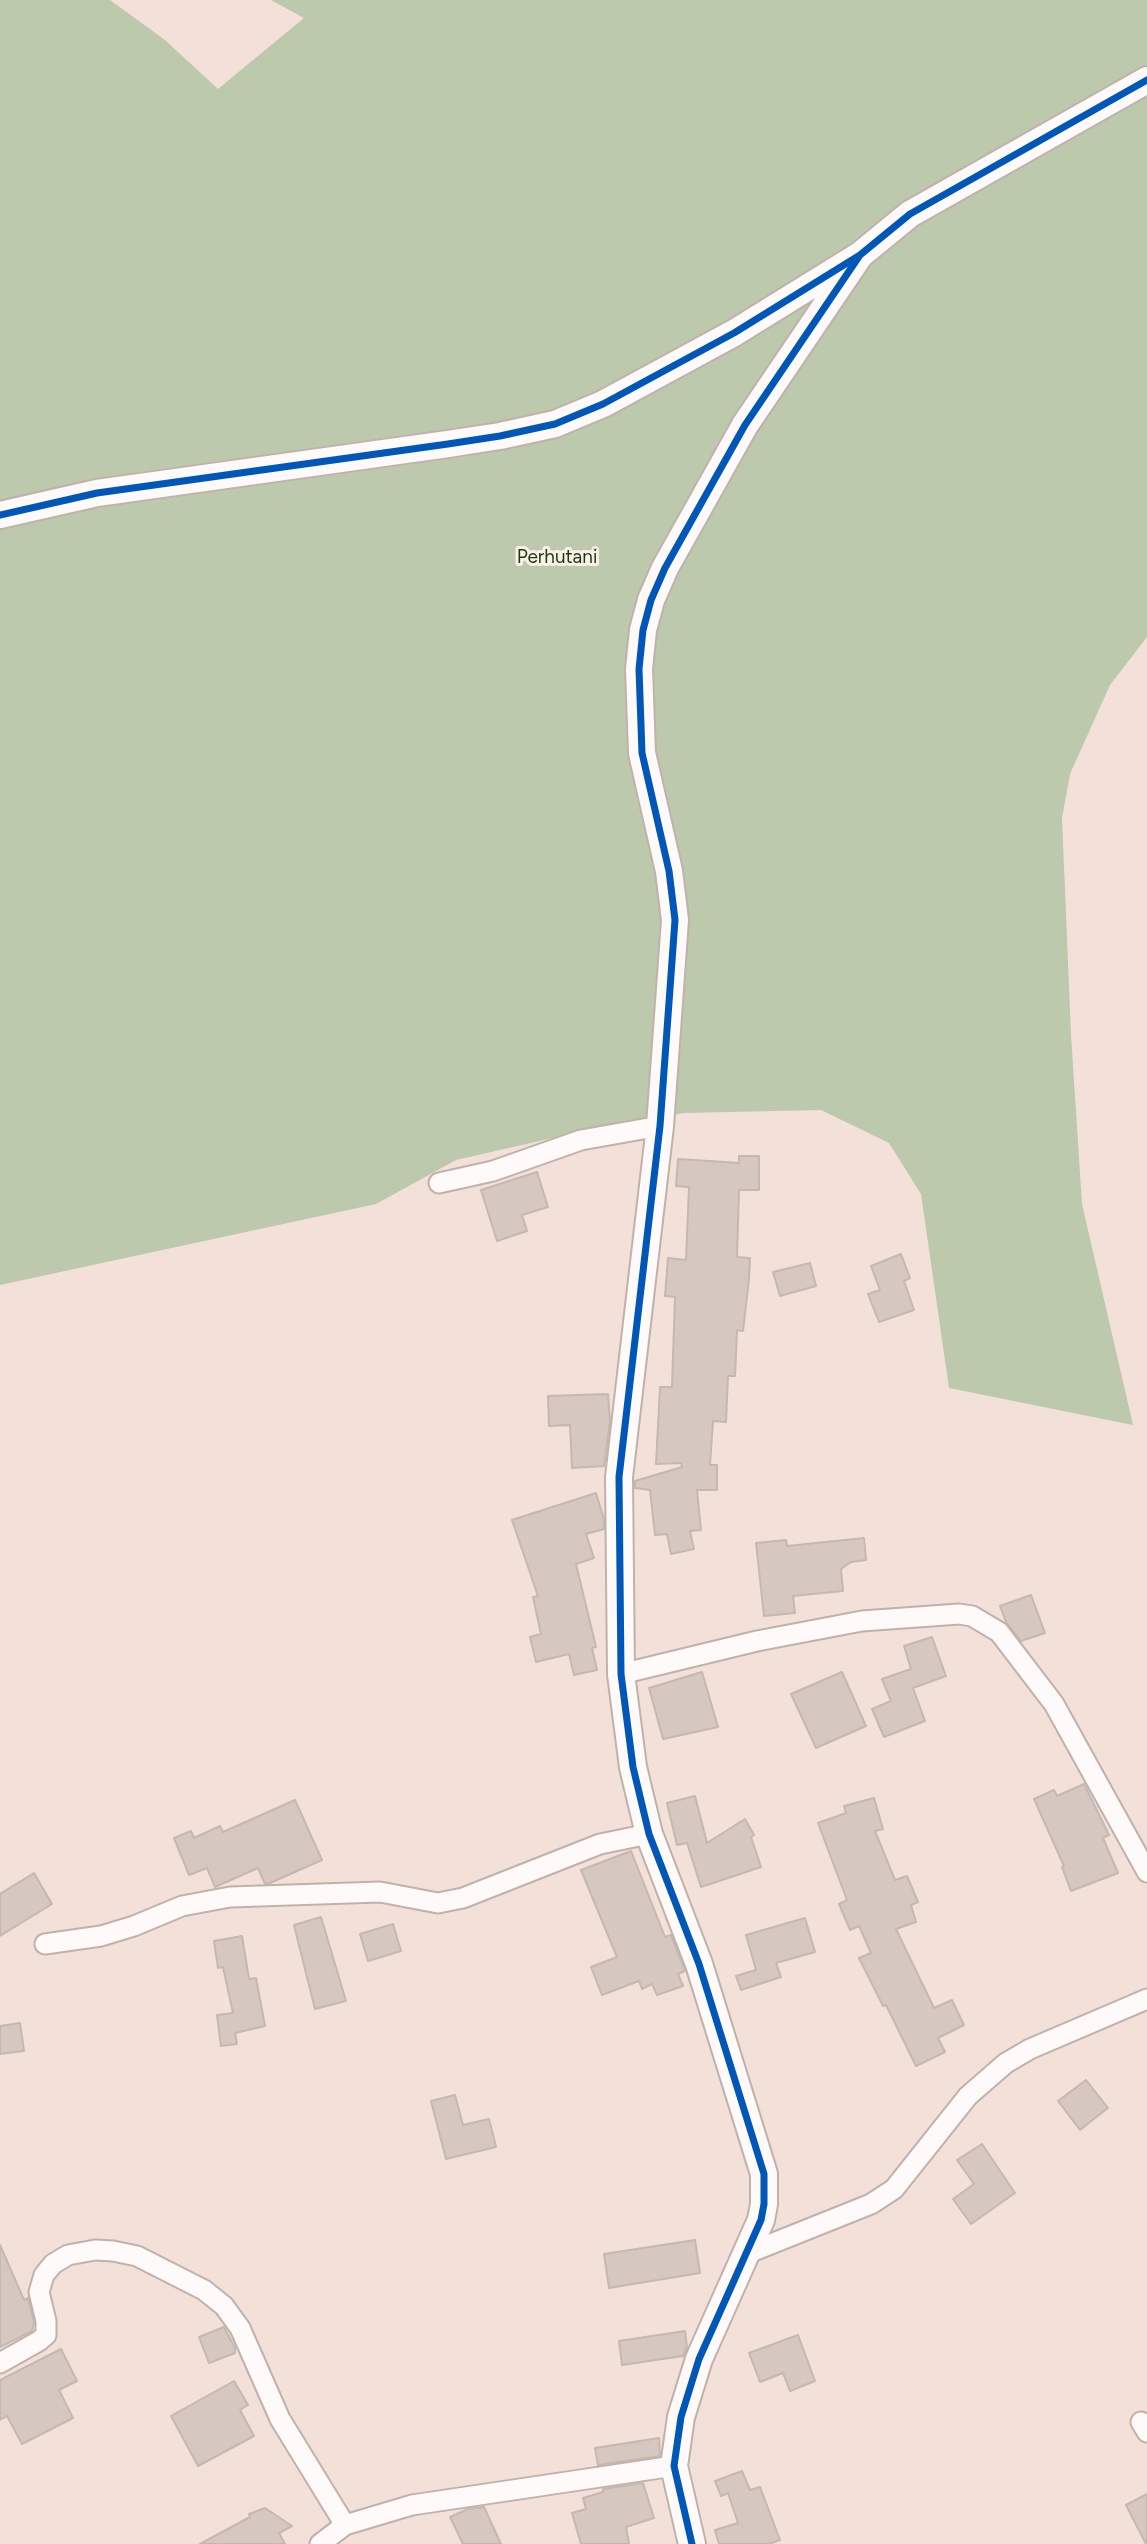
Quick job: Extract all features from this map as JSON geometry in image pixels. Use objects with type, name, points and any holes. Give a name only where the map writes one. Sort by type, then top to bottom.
[{"type":"street","points":[[0,515],[97,493],[461,442],[555,424],[603,404],[734,333],[860,254],[910,214],[1147,80]]},
{"type":"street","points":[[692,2544],[674,2466],[681,2417],[699,2359],[761,2220],[764,2174],[699,1964],[649,1834],[633,1767],[621,1674],[619,1477],[660,1126],[675,920],[669,871],[647,785],[642,753],[638,710],[639,669],[643,630],[651,600],[665,568],[745,425],[860,254]]},
{"type":"street","points":[[439,1183],[493,1171],[581,1140],[660,1126]]},
{"type":"street","points":[[621,1674],[757,1641],[862,1621],[959,1614],[972,1616],[999,1632],[1054,1704],[1147,1872]]},
{"type":"street","points":[[45,1944],[101,1936],[182,1906],[230,1896],[380,1892],[438,1903],[473,1894],[600,1844],[649,1834]]},
{"type":"street","points":[[746,2254],[871,2204],[894,2189],[968,2096],[1006,2063],[1030,2049],[1147,1999]]},
{"type":"street","points":[[0,2362],[46,2335],[46,2321],[39,2292],[44,2275],[53,2264],[68,2255],[95,2250],[137,2256],[204,2290],[224,2305],[240,2328],[280,2419],[345,2525]]},
{"type":"street","points":[[320,2544],[345,2525],[412,2505],[674,2466]]},
{"type":"green space","name":"Perhutani","points":[[0,0],[110,0],[165,40],[218,89],[304,18],[271,0],[1147,0],[1147,637],[1110,685],[1070,774],[1062,818],[1071,1035],[1082,1204],[1133,1425],[949,1388],[921,1194],[889,1143],[821,1110],[684,1113],[610,1125],[456,1160],[376,1204],[0,1285]]},
{"type":"building","points":[[739,1156],[759,1156],[759,1190],[739,1190],[737,1257],[750,1258],[749,1279],[743,1331],[737,1330],[735,1376],[728,1376],[726,1422],[713,1421],[710,1465],[717,1465],[717,1490],[697,1490],[701,1530],[690,1531],[694,1549],[671,1554],[667,1534],[655,1535],[650,1490],[635,1488],[635,1481],[682,1467],[681,1463],[656,1464],[660,1387],[672,1387],[675,1297],[665,1296],[668,1258],[686,1260],[689,1187],[676,1186],[678,1159],[739,1163]]},
{"type":"building","points":[[537,1172],[548,1207],[522,1215],[527,1231],[497,1241],[481,1190]]},
{"type":"building","points":[[901,1254],[910,1278],[904,1281],[914,1310],[879,1322],[868,1294],[880,1290],[871,1266]]},
{"type":"building","points":[[810,1263],[816,1286],[780,1296],[773,1272]]},
{"type":"building","points":[[608,1394],[610,1421],[604,1466],[572,1468],[570,1425],[549,1426],[548,1396]]},
{"type":"building","points":[[596,1493],[604,1519],[604,1529],[586,1534],[594,1558],[576,1564],[596,1647],[592,1648],[597,1670],[574,1675],[569,1654],[536,1662],[530,1637],[541,1634],[533,1597],[538,1596],[512,1520]]},
{"type":"building","points":[[864,1538],[866,1560],[851,1562],[841,1569],[843,1591],[793,1596],[795,1613],[764,1616],[756,1543],[786,1540],[787,1546]]},
{"type":"building","points":[[1031,1595],[1045,1633],[1021,1641],[1006,1622],[1000,1606]]},
{"type":"building","points":[[932,1637],[946,1676],[913,1688],[925,1721],[884,1737],[872,1709],[891,1701],[882,1679],[911,1669],[904,1646]]},
{"type":"building","points":[[702,1672],[718,1727],[663,1739],[649,1688]]},
{"type":"building","points":[[842,1672],[866,1726],[816,1748],[791,1694]]},
{"type":"building","points":[[1084,1784],[1109,1835],[1103,1838],[1118,1873],[1071,1891],[1062,1867],[1064,1866],[1034,1799],[1054,1790],[1057,1796]]},
{"type":"building","points":[[695,1796],[707,1843],[745,1819],[754,1835],[751,1837],[761,1867],[701,1887],[687,1843],[677,1845],[667,1803]]},
{"type":"building","points":[[874,1798],[883,1829],[875,1831],[895,1880],[907,1876],[918,1902],[911,1905],[916,1922],[896,1929],[934,2008],[952,2000],[964,2025],[938,2038],[945,2052],[916,2066],[859,1958],[871,1953],[859,1926],[850,1930],[839,1904],[847,1900],[818,1823],[846,1813],[844,1806]]},
{"type":"building","points":[[295,1800],[322,1860],[265,1884],[258,1868],[215,1887],[207,1868],[189,1875],[174,1838],[191,1831],[194,1838],[220,1826],[223,1832]]},
{"type":"building","points":[[631,1851],[665,1937],[671,1935],[685,1971],[678,1974],[683,1986],[657,1995],[652,1984],[642,1989],[639,1981],[602,1995],[591,1967],[617,1957],[581,1870]]},
{"type":"building","points":[[34,1873],[52,1904],[0,1936],[0,1894]]},
{"type":"building","points":[[321,1917],[346,2001],[315,2009],[294,1925]]},
{"type":"building","points":[[805,1918],[815,1952],[776,1963],[781,1977],[741,1990],[736,1976],[756,1970],[746,1935]]},
{"type":"building","points":[[393,1924],[401,1951],[368,1961],[360,1934]]},
{"type":"building","points":[[242,1936],[249,1979],[256,1978],[265,2026],[235,2033],[237,2044],[221,2046],[217,2015],[233,2013],[223,1967],[218,1968],[214,1941]]},
{"type":"building","points":[[20,2023],[24,2051],[0,2054],[0,2026]]},
{"type":"building","points":[[1086,2080],[1108,2108],[1080,2130],[1058,2101]]},
{"type":"building","points":[[455,2095],[463,2125],[489,2119],[496,2147],[446,2159],[431,2101]]},
{"type":"building","points":[[982,2144],[1015,2193],[971,2224],[953,2199],[974,2184],[957,2160]]},
{"type":"building","points":[[695,2240],[700,2273],[609,2288],[604,2254]]},
{"type":"building","points":[[0,2245],[24,2300],[28,2298],[34,2322],[32,2331],[0,2347]]},
{"type":"building","points":[[224,2327],[235,2353],[209,2363],[199,2337]]},
{"type":"building","points":[[685,2331],[687,2347],[683,2356],[622,2365],[619,2341]]},
{"type":"building","points":[[798,2335],[815,2381],[790,2391],[783,2373],[760,2382],[749,2353]]},
{"type":"building","points":[[61,2349],[77,2381],[59,2390],[73,2418],[22,2444],[7,2416],[0,2420],[0,2380]]},
{"type":"building","points":[[234,2381],[248,2405],[240,2410],[254,2436],[198,2466],[171,2416]]},
{"type":"building","points":[[659,2438],[660,2456],[598,2465],[595,2448]]},
{"type":"building","points":[[742,2471],[750,2490],[760,2487],[780,2540],[769,2544],[719,2544],[715,2530],[738,2523],[728,2493],[721,2496],[715,2481]]},
{"type":"building","points":[[643,2483],[654,2518],[626,2527],[629,2544],[581,2544],[572,2513],[586,2509],[583,2498],[603,2492],[603,2489]]},
{"type":"building","points":[[1147,2494],[1147,2544],[1146,2544],[1126,2505]]},
{"type":"building","points":[[484,2507],[501,2544],[463,2544],[450,2517],[468,2509]]},
{"type":"building","points":[[265,2508],[292,2526],[279,2533],[285,2544],[200,2544],[250,2517],[249,2514]]},
{"type":"cycle path","points":[[0,515],[97,493],[448,444],[555,424],[603,404],[734,333],[860,255],[910,214],[1147,80]]},
{"type":"cycle path","points":[[692,2544],[674,2466],[681,2417],[699,2359],[761,2220],[764,2174],[699,1964],[649,1834],[633,1767],[621,1674],[619,1477],[660,1126],[675,920],[669,871],[642,753],[639,669],[643,630],[651,600],[665,568],[745,425],[860,255]]}]
